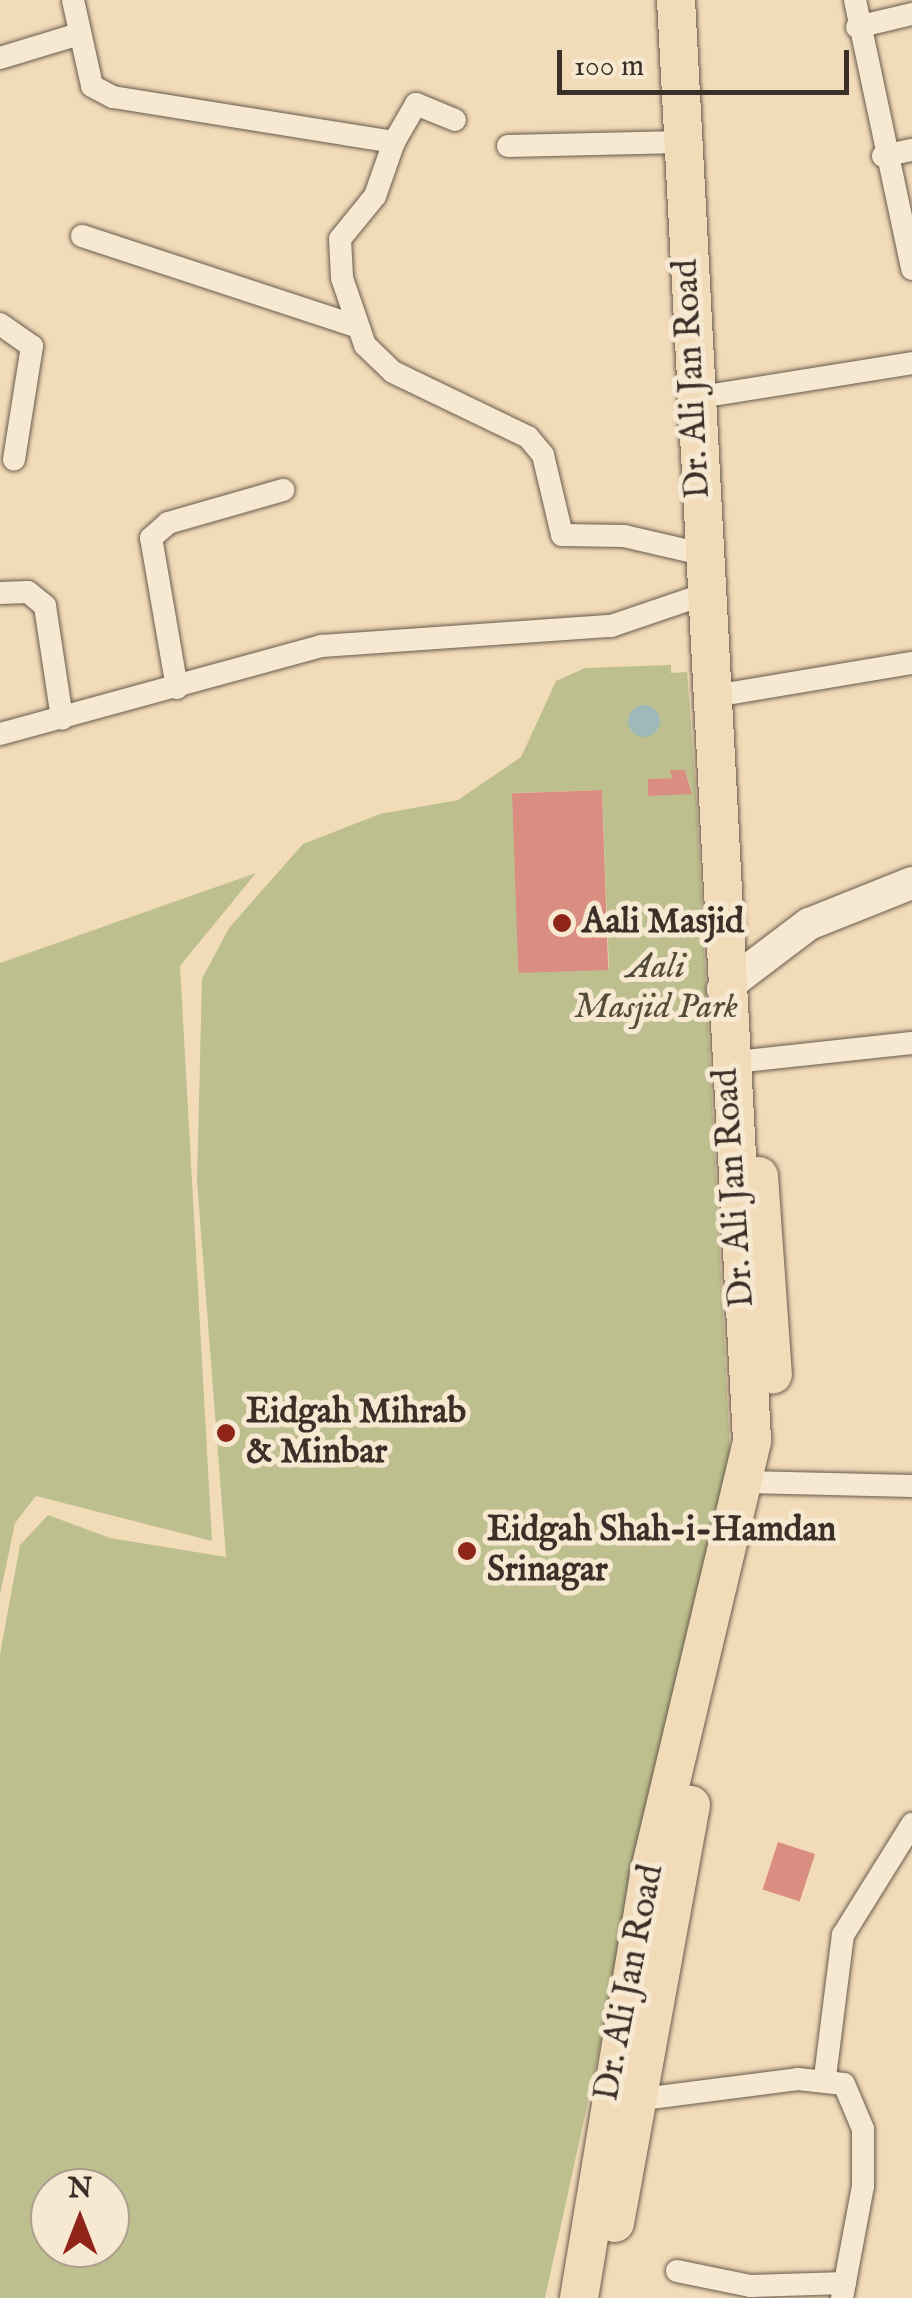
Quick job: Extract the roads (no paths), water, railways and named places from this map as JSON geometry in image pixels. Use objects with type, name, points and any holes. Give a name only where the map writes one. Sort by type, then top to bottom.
[{"type":"main road","name":"Dr. Ali Jan Road","points":[[676,0],[682,142],[732,693],[726,814]]},
{"type":"main road","name":"Dr. Ali Jan Road","points":[[578,2298],[696,1780],[758,1482],[771,1331],[738,1062],[726,814],[704,594],[699,0]]},
{"type":"main road","points":[[854,899],[874,873],[912,863]]},
{"type":"main road","points":[[734,979],[854,899],[912,883]]},
{"type":"main road","name":"Dr. Ali Jan Road","points":[[602,2298],[623,2100]]},
{"type":"street","points":[[73,0],[79,34],[100,93],[394,142]]},
{"type":"street","points":[[854,0],[883,156],[912,269]]},
{"type":"street","points":[[857,27],[912,14]]},
{"type":"street","points":[[0,58],[79,34]]},
{"type":"street","points":[[455,120],[416,104],[394,142],[375,196],[340,238],[354,325],[394,372],[528,437],[543,455],[562,536],[624,536],[702,554]]},
{"type":"street","points":[[508,146],[682,142]]},
{"type":"street","points":[[883,156],[912,150]]},
{"type":"street","points":[[82,236],[354,325]]},
{"type":"street","points":[[0,324],[32,346],[14,460]]},
{"type":"street","points":[[704,397],[912,362]]},
{"type":"street","points":[[177,688],[151,538],[168,524],[282,490]]},
{"type":"street","points":[[0,593],[28,592],[44,606],[62,719]]},
{"type":"street","points":[[0,734],[322,646],[611,626],[704,594]]},
{"type":"street","points":[[732,693],[912,663]]},
{"type":"street","points":[[738,1062],[912,1043]]},
{"type":"street","points":[[758,1482],[912,1486]]},
{"type":"street","points":[[825,2077],[843,1935],[909,1838]]},
{"type":"street","points":[[623,2100],[825,2077],[844,2084],[863,2129],[858,2234],[843,2290],[750,2286],[677,2271]]},
{"type":"water","points":[[644,705],[655,710],[660,721],[655,732],[644,737],[633,732],[628,721],[633,710]]},
{"type":"place","name":"Aali Masjid","points":[[562,923]]},
{"type":"place","name":"Eidgah Mihrab & Minbar","points":[[226,1433]]},
{"type":"place","name":"Eidgah Shah-i-Hamdan Srinagar","points":[[467,1551]]},
{"type":"park label","name":"Aali Masjid Park","points":[[656,988]]}]
